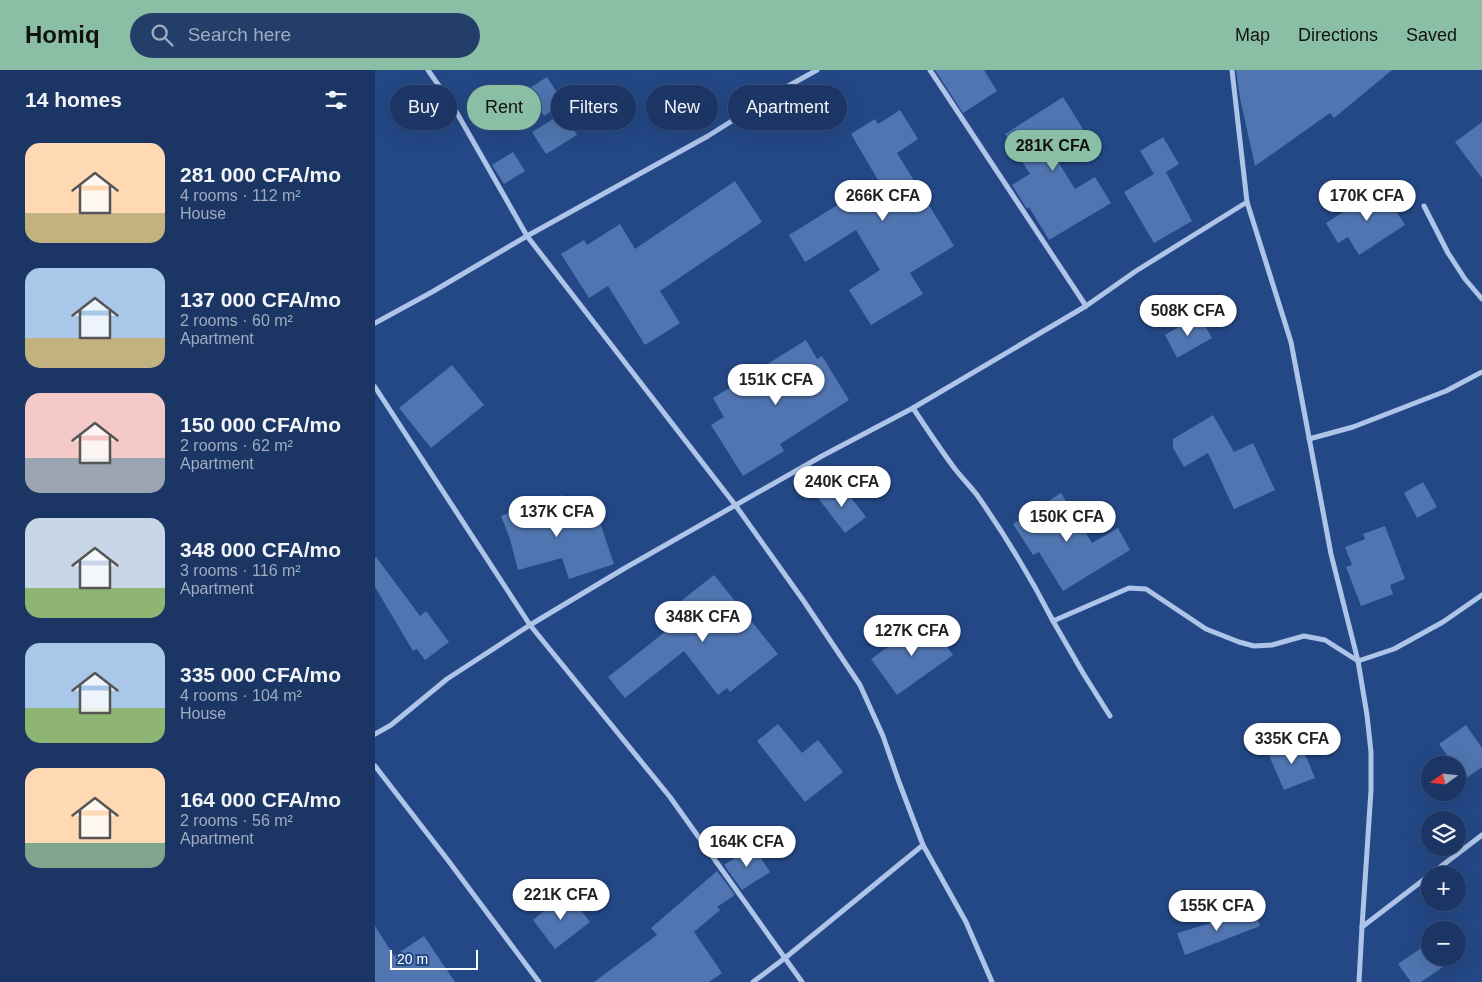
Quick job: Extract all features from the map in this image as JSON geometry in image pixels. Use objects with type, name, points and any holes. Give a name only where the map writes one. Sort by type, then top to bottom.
[{"type":"street","points":[[428,70],[453,106],[527,236],[736,506],[860,685],[883,736],[923,845],[966,922],[992,982]]},
{"type":"street","points":[[375,323],[708,136],[781,90],[817,70]]},
{"type":"street","points":[[930,70],[1086,306]]},
{"type":"street","points":[[1232,70],[1247,202],[1291,342],[1331,554],[1358,661],[1367,715],[1371,752],[1371,790],[1359,982]]},
{"type":"street","points":[[375,734],[391,725],[447,679],[530,625],[625,568],[822,456],[913,408],[1086,306],[1136,271],[1247,202]]},
{"type":"street","points":[[1424,206],[1448,253],[1465,279],[1482,299]]},
{"type":"street","points":[[1309,439],[1353,427],[1446,391],[1482,372]]},
{"type":"street","points":[[375,388],[530,625],[670,797],[802,982]]},
{"type":"street","points":[[913,408],[934,440],[993,519],[1040,595],[1083,673],[1110,716]]},
{"type":"street","points":[[1053,621],[1129,588],[1146,589],[1206,629],[1239,642],[1254,646],[1272,645],[1303,636],[1325,640],[1358,661]]},
{"type":"street","points":[[1358,661],[1394,649],[1443,622],[1482,595]]},
{"type":"street","points":[[375,766],[447,858],[539,982]]},
{"type":"street","points":[[1361,927],[1482,835]]},
{"type":"street","points":[[753,982],[923,845]]},
{"type":"building","points":[[935,70],[984,70],[997,91],[963,113]]},
{"type":"building","points":[[1236,70],[1392,70],[1334,118],[1330,113],[1255,166],[1240,98]]},
{"type":"building","points":[[547,77],[552,85],[551,111],[544,116],[541,111],[541,85],[534,85]]},
{"type":"building","points":[[1063,97],[1083,129],[1050,149],[1075,189],[1095,177],[1111,203],[1049,240],[1029,207],[1027,209],[1012,185],[1030,174],[1005,134]]},
{"type":"building","points":[[900,110],[918,139],[897,153],[954,246],[910,273],[923,294],[871,325],[849,290],[880,270],[856,230],[805,262],[789,235],[878,180],[851,134],[875,119],[878,124]]},
{"type":"building","points":[[551,120],[551,130],[574,130],[577,135],[546,154],[532,132],[541,130],[541,126]]},
{"type":"building","points":[[1482,122],[1482,178],[1455,142]]},
{"type":"building","points":[[1163,137],[1179,164],[1166,172],[1192,221],[1154,243],[1124,192],[1154,174],[1140,151]]},
{"type":"building","points":[[513,152],[525,171],[504,184],[492,165]]},
{"type":"building","points":[[735,181],[762,222],[660,291],[680,323],[645,345],[608,286],[589,298],[561,254],[584,240],[587,245],[620,224],[635,249]]},
{"type":"building","points":[[1381,188],[1405,225],[1359,255],[1348,237],[1338,243],[1326,223]]},
{"type":"building","points":[[1199,315],[1212,338],[1177,358],[1165,335]]},
{"type":"building","points":[[806,340],[817,359],[822,356],[849,400],[780,444],[784,451],[743,476],[711,425],[724,417],[713,398]]},
{"type":"building","points":[[452,365],[484,405],[431,448],[399,408]]},
{"type":"building","points":[[1213,415],[1234,452],[1253,443],[1275,490],[1234,509],[1208,453],[1184,467],[1173,448],[1173,439]]},
{"type":"building","points":[[839,482],[866,517],[845,533],[818,498]]},
{"type":"building","points":[[1423,482],[1437,507],[1417,518],[1404,493]]},
{"type":"building","points":[[1061,493],[1092,543],[1118,528],[1130,550],[1063,591],[1039,552],[1033,555],[1013,524]]},
{"type":"building","points":[[563,495],[572,522],[597,514],[614,564],[569,579],[562,558],[518,570],[510,539],[501,516]]},
{"type":"building","points":[[1385,526],[1405,579],[1390,585],[1393,594],[1361,606],[1346,567],[1352,565],[1345,547],[1365,539],[1363,534]]},
{"type":"building","points":[[376,557],[420,616],[426,611],[449,642],[425,660],[417,649],[413,651],[375,587]]},
{"type":"building","points":[[714,575],[778,654],[730,692],[727,688],[718,695],[684,651],[625,698],[608,677],[676,623],[667,612]]},
{"type":"building","points":[[927,619],[953,655],[897,695],[871,659]]},
{"type":"building","points":[[778,724],[802,753],[818,740],[843,772],[805,802],[757,741]]},
{"type":"building","points":[[1466,725],[1482,748],[1482,767],[1466,778],[1466,756],[1448,756],[1439,744]]},
{"type":"building","points":[[1299,740],[1315,778],[1284,790],[1268,753]]},
{"type":"building","points":[[753,846],[770,872],[742,890],[724,865]]},
{"type":"building","points":[[717,871],[735,895],[717,907],[720,910],[694,932],[722,973],[709,982],[594,982],[657,935],[651,928]]},
{"type":"building","points":[[567,892],[590,922],[555,949],[533,920]]},
{"type":"building","points":[[1255,910],[1260,926],[1185,955],[1177,933]]},
{"type":"building","points":[[375,926],[394,956],[424,936],[455,982],[375,982]]},
{"type":"building","points":[[1421,948],[1421,966],[1444,966],[1421,982],[1411,982],[1398,964]]}]
